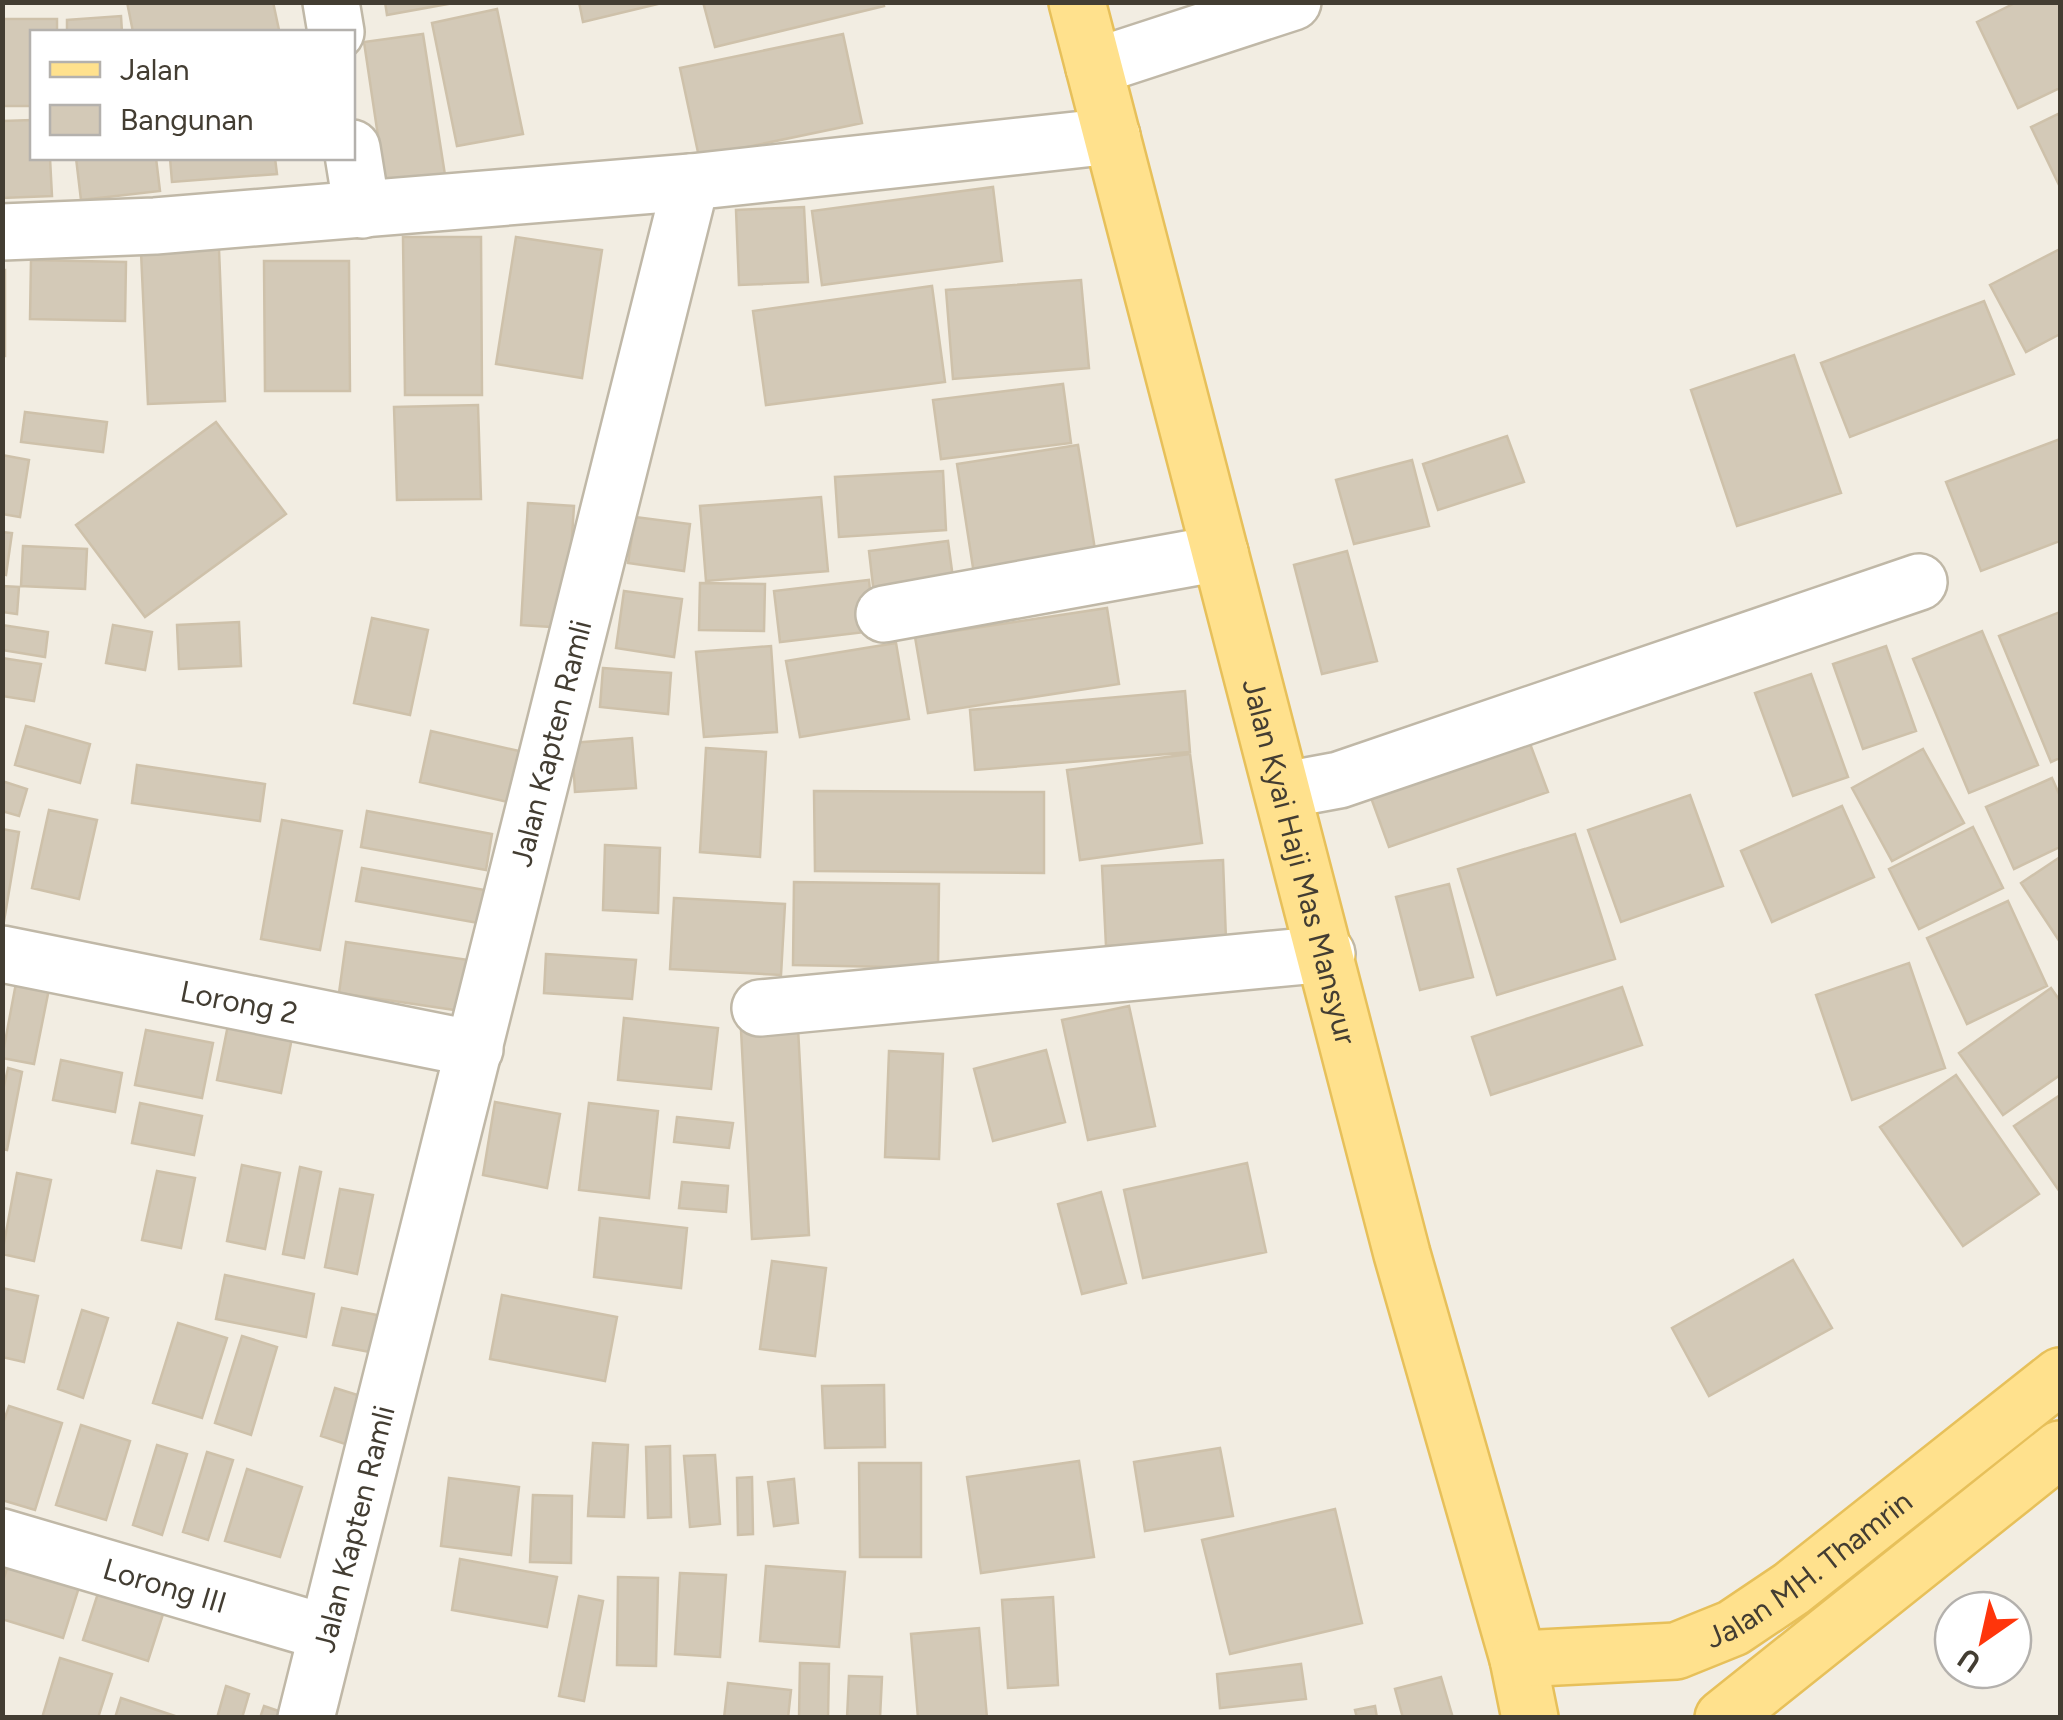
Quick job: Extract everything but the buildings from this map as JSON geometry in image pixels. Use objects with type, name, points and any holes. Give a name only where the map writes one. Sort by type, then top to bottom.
[{"type":"main road","name":"Jalan Kyai Haji Mas Mansyur","points":[[1077,2],[1402,1254],[1518,1659],[1530,1718]]},
{"type":"main road","name":"Jalan MH. Thamrin","points":[[1518,1659],[1640,1654],[1699,1644],[1747,1619],[2060,1376]]},
{"type":"main road","name":"Jalan MH. Thamrin","points":[[1723,1718],[2060,1449]]},
{"type":"main road","points":[[1640,1654],[1691,1692],[1706,1718]]},
{"type":"street","points":[[331,2],[336,30]]},
{"type":"street","points":[[1094,67],[1293,2]]},
{"type":"street","points":[[2,232],[362,210],[690,182],[1112,136]]},
{"type":"street","points":[[354,160],[362,210]]},
{"type":"street","name":"Jalan Kapten Ramli","points":[[306,1718],[690,182]]},
{"type":"street","points":[[884,614],[1220,552]]},
{"type":"street","points":[[1284,790],[1338,780],[1919,582]]},
{"type":"street","name":"Lorong 2","points":[[2,954],[475,1049]]},
{"type":"street","points":[[760,1008],[1327,954]]},
{"type":"street","name":"Lorong III","points":[[2,1537],[327,1633]]}]
